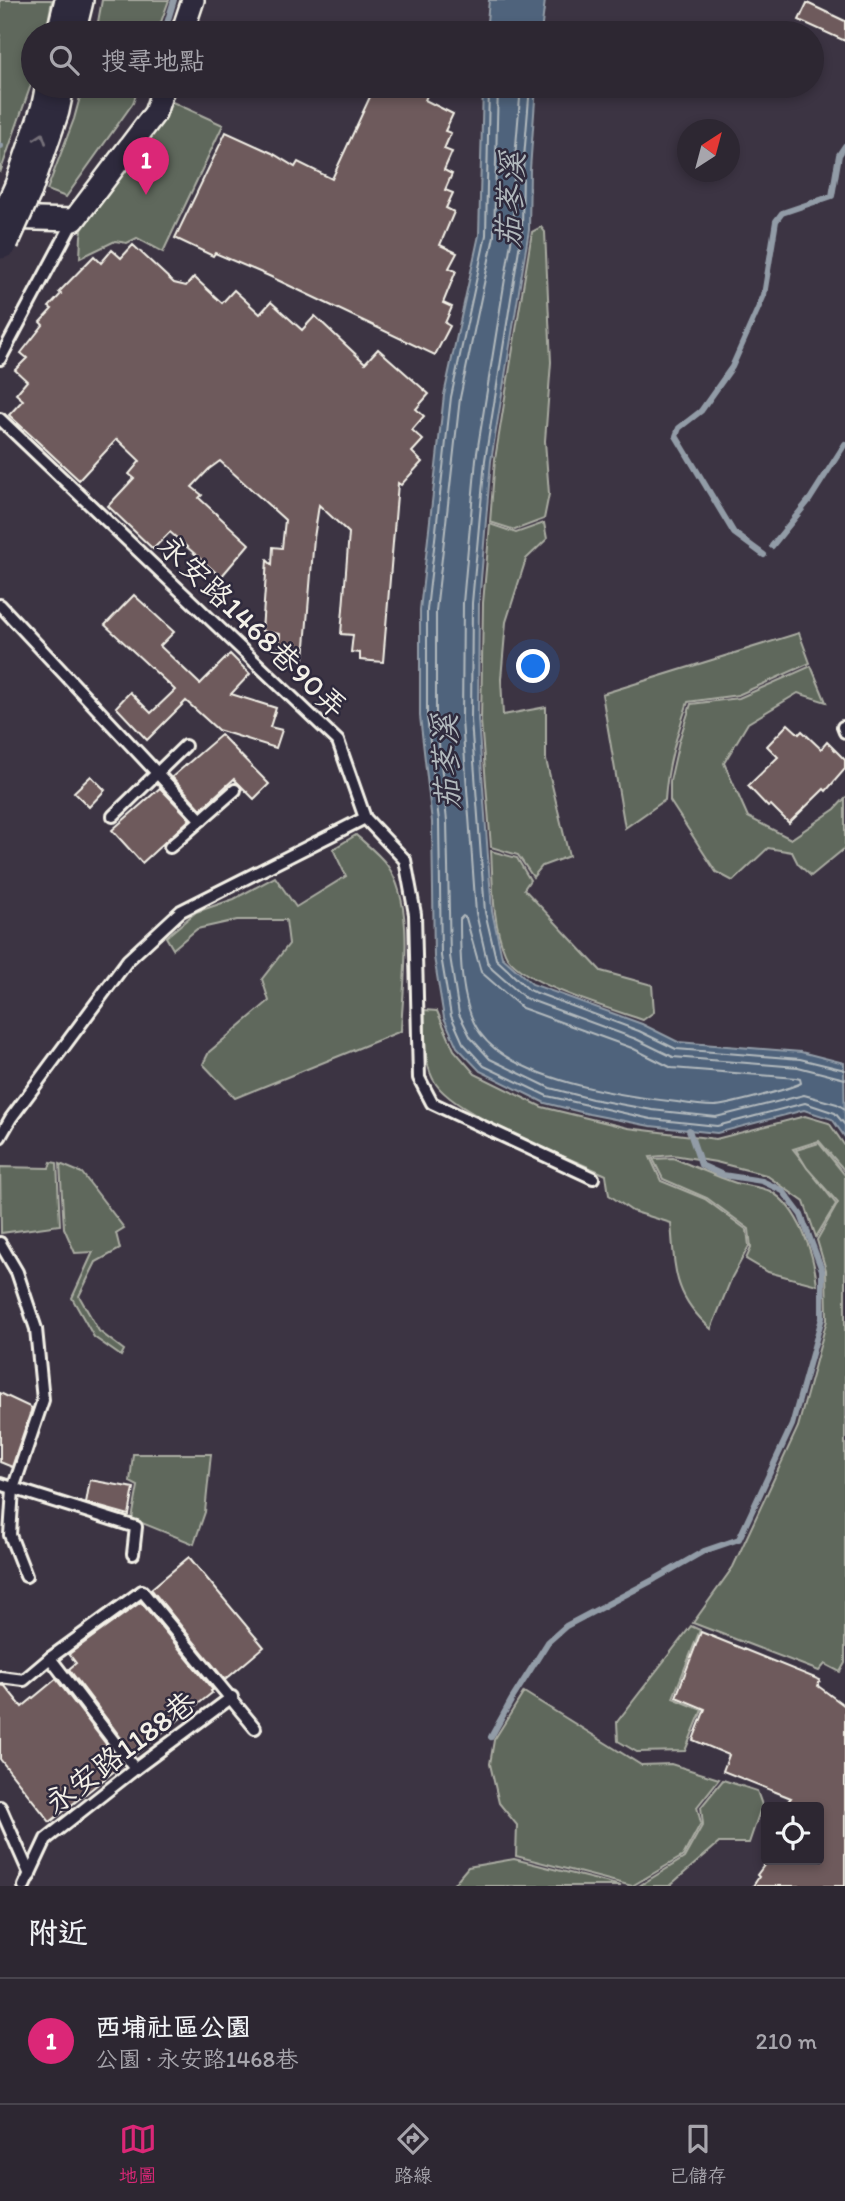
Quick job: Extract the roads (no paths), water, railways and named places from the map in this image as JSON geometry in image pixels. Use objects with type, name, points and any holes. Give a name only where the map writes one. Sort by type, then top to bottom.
[{"type":"highway","points":[[66,21],[67,0]]},
{"type":"highway","points":[[69,21],[74,0]]},
{"type":"highway","points":[[0,240],[23,189],[52,98]]},
{"type":"street","points":[[186,21],[193,0]]},
{"type":"street","points":[[0,218],[74,220],[155,113],[160,98]]},
{"type":"lane","points":[[0,359],[74,220]]},
{"type":"lane","name":"永安路1468巷90弄","points":[[0,419],[338,741],[365,818],[405,860],[415,914],[419,1079],[432,1103],[593,1178]]},
{"type":"lane","points":[[0,605],[201,820]]},
{"type":"lane","points":[[113,816],[185,746]]},
{"type":"lane","points":[[170,847],[235,790]]},
{"type":"lane","points":[[0,1137],[11,1118],[128,960],[181,911],[365,818]]},
{"type":"lane","points":[[0,1243],[17,1272],[36,1329],[43,1400],[13,1489],[10,1535],[26,1576]]},
{"type":"lane","points":[[0,1484],[136,1527],[133,1554]]},
{"type":"lane","points":[[0,1677],[24,1680],[142,1591],[255,1728]]},
{"type":"lane","points":[[50,1658],[135,1769]]},
{"type":"lane","name":"永安路1188巷","points":[[24,1886],[46,1839],[232,1698]]},
{"type":"lane","points":[[0,1807],[30,1875]]},
{"type":"water","points":[[489,0],[545,0],[542,21],[487,21]]},
{"type":"water","name":"茄苳溪","points":[[483,98],[535,98],[529,230],[491,461],[479,603],[478,719],[492,911],[502,957],[532,984],[642,1024],[678,1042],[801,1052],[844,1063],[845,1137],[832,1119],[804,1110],[717,1133],[650,1126],[545,1103],[480,1071],[457,1047],[444,1018],[434,957],[432,822],[420,716],[420,610],[444,395],[479,235]]},
{"type":"waterway","points":[[168,21],[174,0]]},
{"type":"waterway","points":[[764,555],[734,533],[676,436],[679,428],[701,411],[732,367],[764,295],[776,221],[782,213],[832,196],[839,155],[845,146]]},
{"type":"waterway","points":[[772,546],[810,499],[845,444]]},
{"type":"waterway","points":[[491,1737],[548,1642],[566,1626],[704,1551],[739,1539],[792,1425],[822,1318],[822,1270],[801,1215],[783,1191],[762,1181],[723,1175],[701,1165],[689,1130]]},
{"type":"place","name":"西埔社區公園","points":[[146,195]]}]
